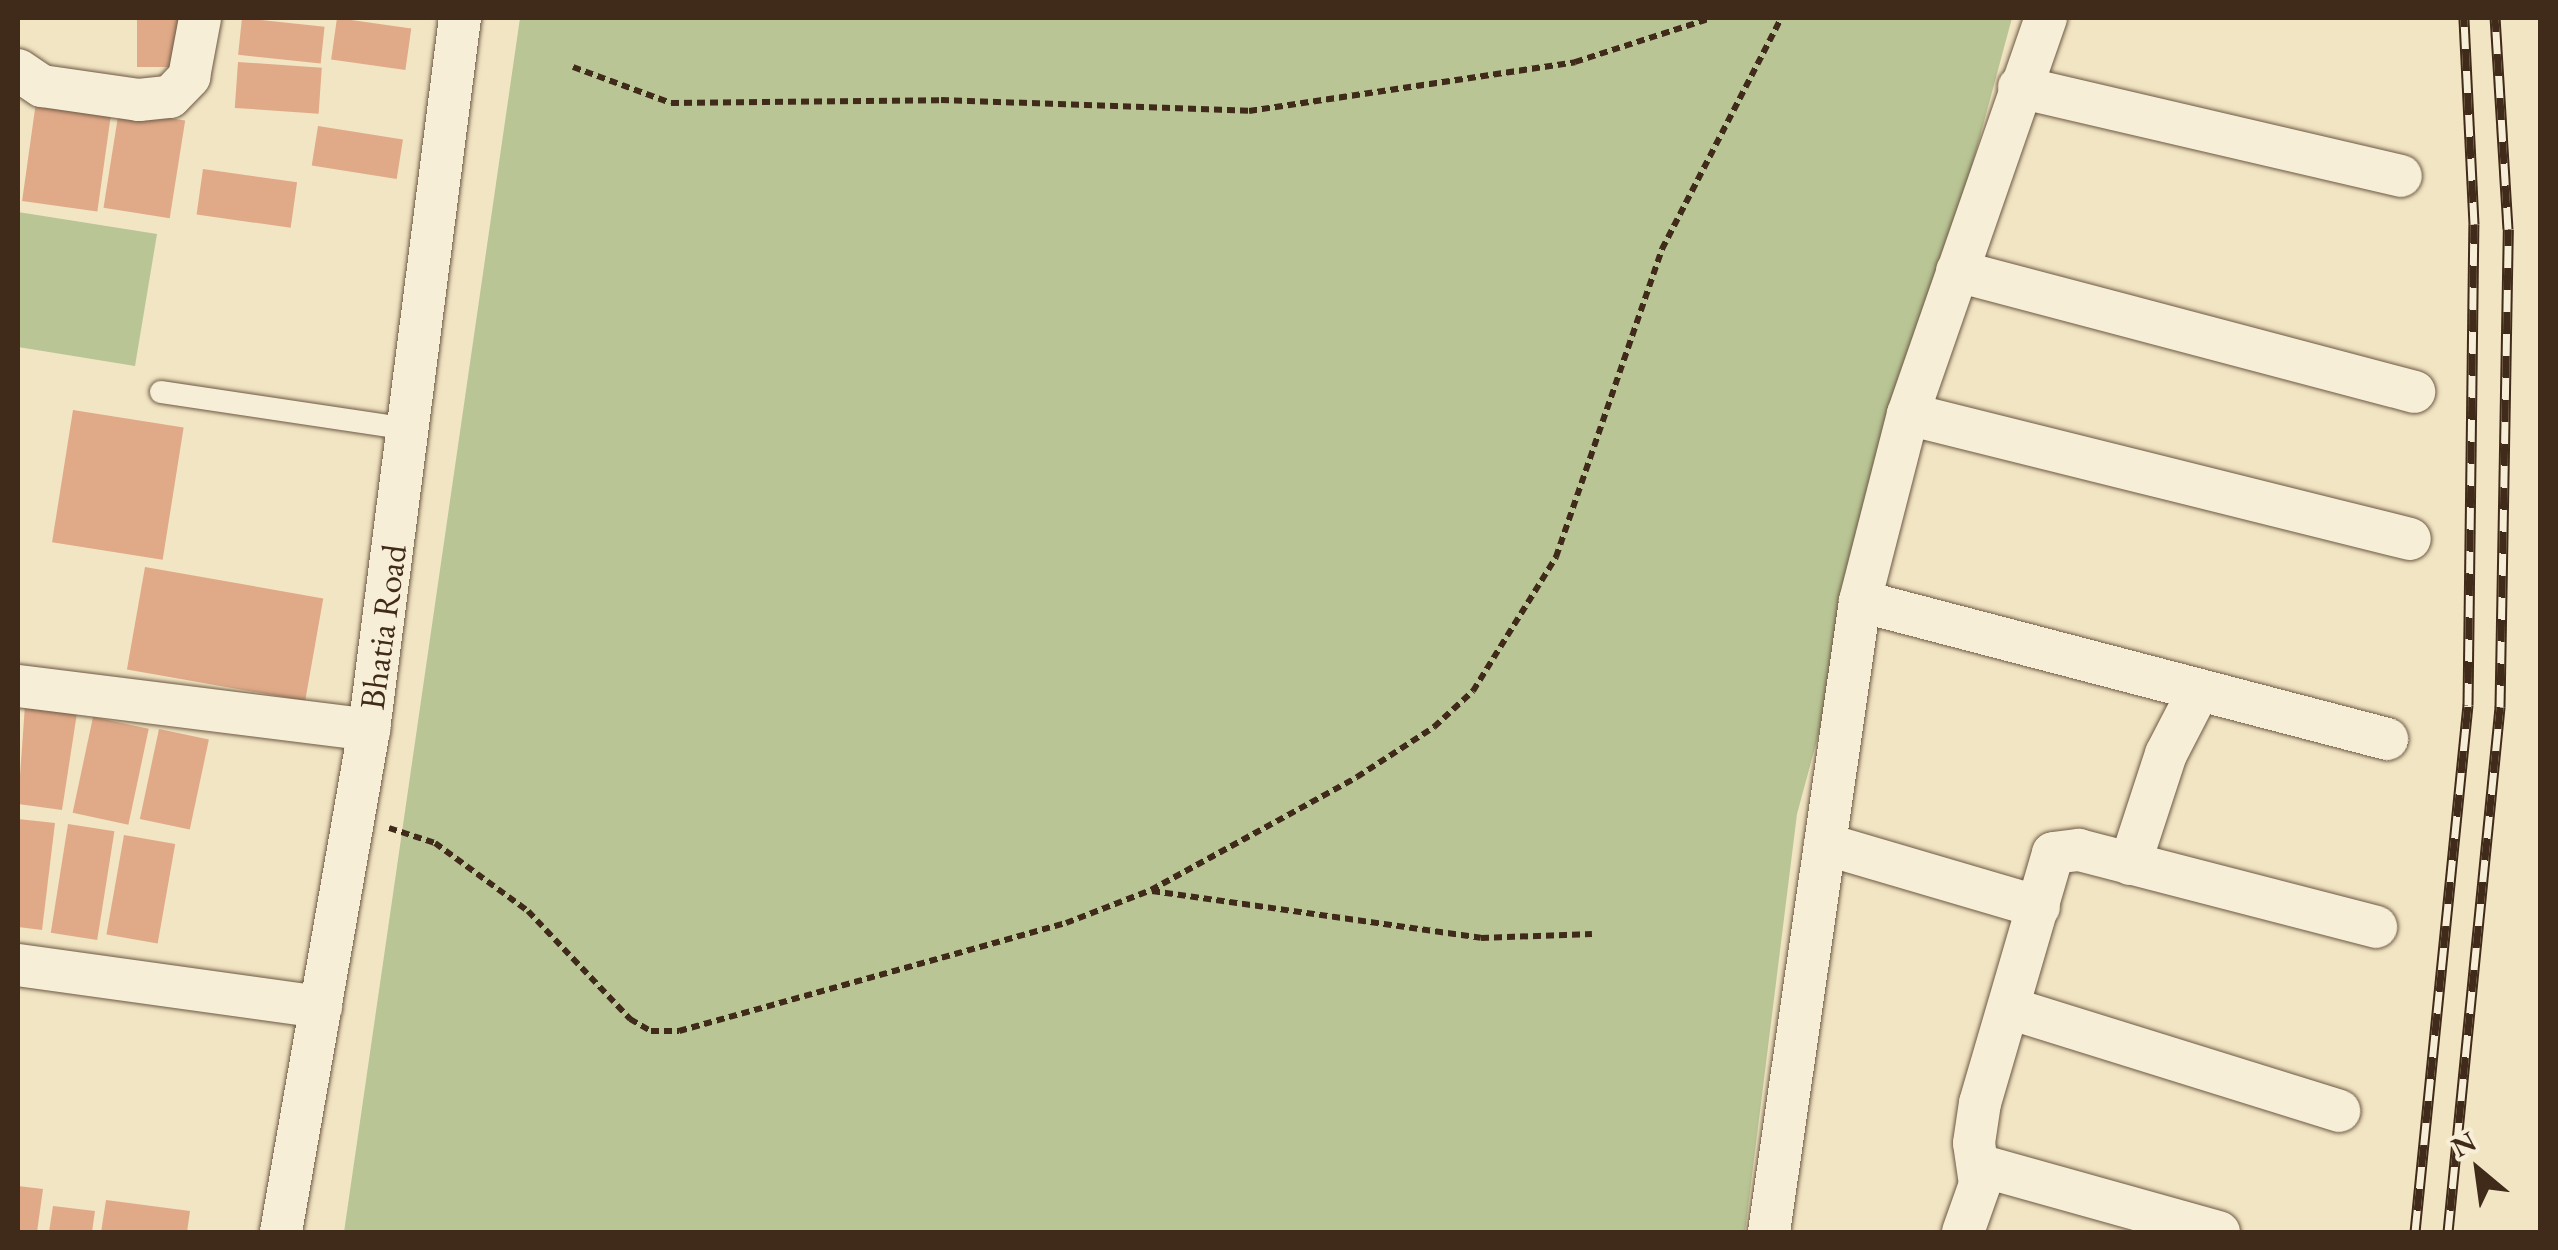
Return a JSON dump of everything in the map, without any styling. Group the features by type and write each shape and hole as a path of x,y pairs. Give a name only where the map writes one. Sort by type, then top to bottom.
{"street":[{"path":"18,70 42,86 139,100 170,97 190,77 200,18"},
{"name":"Bhatia Road","path":"281,1232 370,730 460,18"},
{"path":"1770,1232 1860,601 1908,414 2046,18"},
{"path":"2019,87 2401,176"},
{"path":"1957,272 2414,392"},
{"path":"1908,414 2410,539"},
{"path":"1860,601 2387,739"},
{"path":"18,686 370,730"},
{"path":"2130,864 2166,754 2198,690"},
{"path":"1825,844 2039,907"},
{"path":"1964,1232 1982,1166 1974,1142 1980,1103 2053,852 2065,848 2376,927"},
{"path":"18,965 320,1006"},
{"path":"2009,1008 2339,1110"},
{"path":"1982,1166 2150,1223 2219,1232"}],"lane":[{"path":"161,392 410,429"}],"path":[{"path":"573,66 671,102 941,100 1249,111 1574,62 1711,18"},
{"path":"353,824 402,830 436,843 528,912 630,1019 650,1031 678,1031 957,958 1151,890 1357,777 1434,727 1473,691 1556,557 1662,249 1781,18"},
{"path":"1151,890 1481,938 1592,934"}],"green space":[{"path":"520,18 2012,18 1797,814 1745,1232 344,1232"},
{"path":"18,212 157,234 135,366 18,347"}],"building":[{"path":"137,18 181,18 181,67 137,67"},
{"path":"242,18 325,27 321,63 238,55"},
{"path":"337,18 411,28 405,70 331,60"},
{"path":"238,62 322,68 319,114 235,108"},
{"path":"36,102 111,113 97,212 22,201"},
{"path":"119,110 185,120 170,218 104,208"},
{"path":"318,126 403,139 397,179 312,166"},
{"path":"203,169 297,182 291,228 197,215"},
{"path":"73,410 184,428 163,560 52,542"},
{"path":"145,567 323,598 305,701 127,669"},
{"path":"25,705 77,713 62,810 18,804"},
{"path":"93,717 149,729 128,825 73,813"},
{"path":"159,729 209,740 190,830 140,819"},
{"path":"18,819 55,823 42,930 18,927"},
{"path":"68,824 114,831 97,940 51,933"},
{"path":"124,835 175,844 158,943 106,934"},
{"path":"18,1186 43,1189 37,1232 18,1232"},
{"path":"106,1200 190,1211 187,1232 101,1232"},
{"path":"53,1206 95,1211 92,1232 49,1232"}],"railway":[{"path":"2415,1232 2468,705 2474,224 2464,18"},
{"path":"2448,1232 2500,707 2508,229 2495,18"}]}
